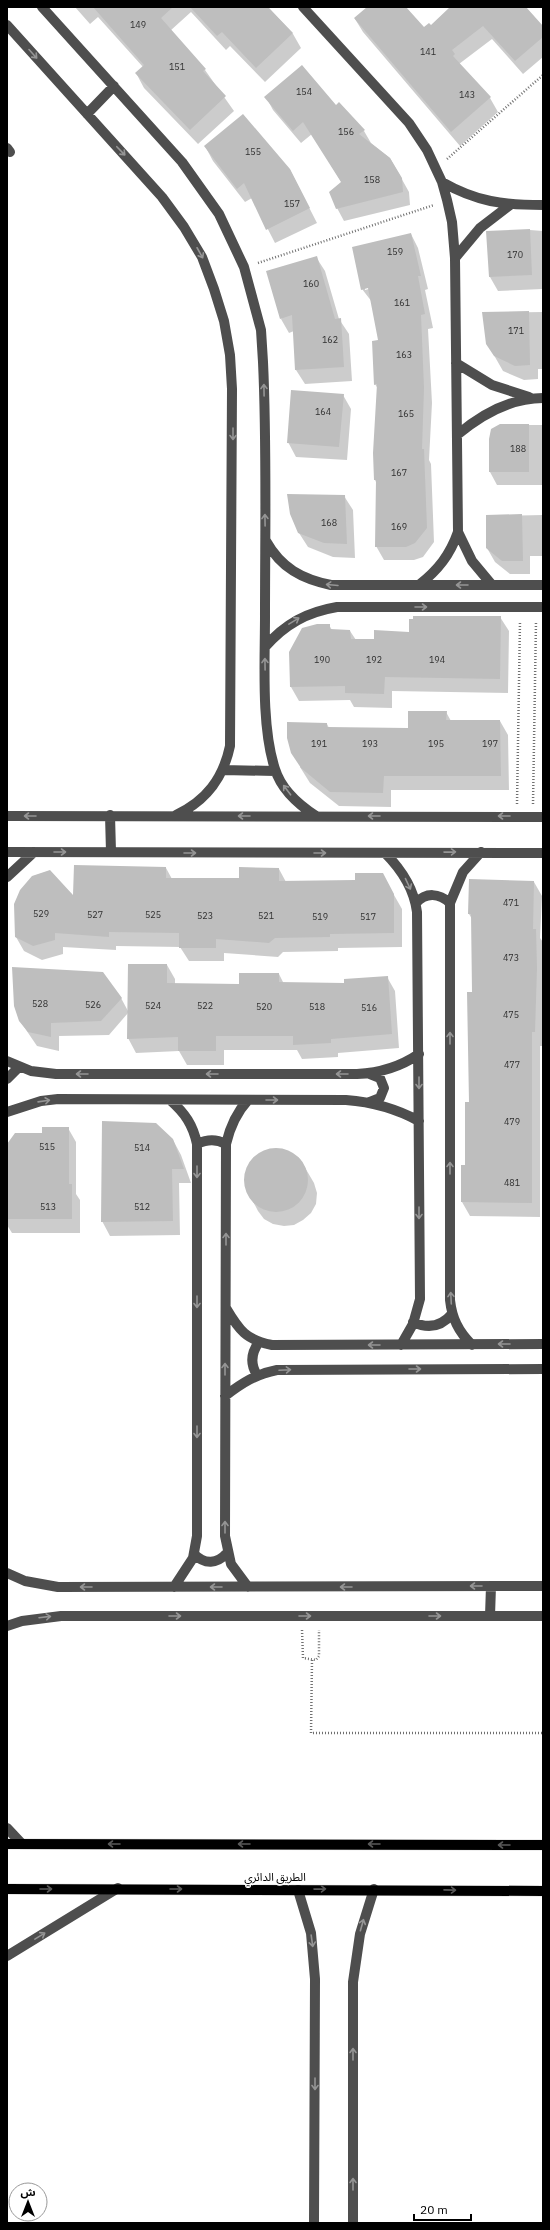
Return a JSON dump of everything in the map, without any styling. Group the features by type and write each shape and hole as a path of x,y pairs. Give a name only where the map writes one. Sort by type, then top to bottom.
{"main road":[{"path":"7,1844 543,1845"},
{"name":"الطريق الدائري","path":"7,1889 118,1888 543,1891"}],"street":[{"path":"42,7 182,162 202,187 235,244 244,268 260,330 264,386 265,647 267,730 275,771 296,801 316,816"},
{"path":"303,7 409,123 427,150 442,182 452,222 455,258 458,532 454,544 442,565 419,585"},
{"path":"7,26 138,168 184,227 202,257 224,321 230,355 233,423 230,746 223,770 208,792 188,809 176,815"},
{"path":"87,114 114,86"},
{"path":"442,182 474,198 510,205 543,205"},
{"path":"455,258 480,228 510,205"},
{"path":"456,363 492,386 538,398"},
{"path":"457,435 470,424 495,409 516,401 538,398"},
{"path":"458,532 472,560 492,585"},
{"path":"265,539 280,561 301,577 314,582 331,585 543,585"},
{"path":"265,647 285,627 297,619 310,613 338,607 540,607"},
{"path":"223,770 275,771"},
{"path":"110,815 111,852"},
{"path":"7,816 176,815 543,817"},
{"path":"7,852 543,853"},
{"path":"7,877 34,852"},
{"path":"472,1345 458,1329 452,1314 450,1300 450,903 463,872 481,852"},
{"path":"385,853 403,874 416,903 419,1054 420,1299 413,1322 401,1345"},
{"path":"416,903 420,899 433,895 439,896 450,903"},
{"path":"7,1061 31,1071 56,1074 370,1074 396,1067 419,1054"},
{"path":"7,1079 19,1067"},
{"path":"370,1074 380,1078 384,1088 380,1098 370,1102"},
{"path":"8,1109 41,1101 58,1099 346,1100 370,1102 392,1108 419,1121"},
{"path":"170,1100 188,1119 194,1131 197,1144 197,1536 194,1554 183,1576 174,1587"},
{"path":"248,1100 239,1110 232,1123 226,1144 225,1396 225,1536 227,1554 235,1572 248,1587"},
{"path":"197,1144 214,1140 226,1144"},
{"path":"226,1308 236,1325 246,1336 258,1342 288,1346 543,1344"},
{"path":"413,1322 427,1327 434,1326 447,1320 452,1314"},
{"path":"257,1375 254,1370 252,1358 258,1342"},
{"path":"225,1396 257,1375 277,1370 543,1369"},
{"path":"194,1554 204,1561 210,1562 222,1558 227,1554"},
{"path":"8,1575 30,1582 58,1587 543,1586"},
{"path":"490,1616 491,1586"},
{"path":"7,1626 22,1621 61,1616 543,1616"},
{"path":"7,1828 22,1844"},
{"path":"7,1956 118,1888"},
{"path":"353,2223 353,1982 360,1934 374,1889"},
{"path":"298,1890 311,1933 315,1979 314,2223"}],"path":[{"path":"436,169 543,75"},
{"path":"244,268 447,200"},
{"path":"517,816 520,607"},
{"path":"532,817 540,607"},
{"path":"302,1616 303,1658 312,1660 316,1660 319,1656 319,1616"},
{"path":"312,1660 311,1733 543,1733"}],"building":[{"path":"93,7 173,7 161,18 206,69 203,71 226,96 190,130 135,73 144,65"},
{"path":"190,7 268,7 293,33 256,68 222,32 217,36"},
{"path":"367,7 406,7 424,27 429,23 431,25 450,7 526,7 543,26 543,37 515,61 483,26 452,50 455,54 453,56 491,97 451,132 354,18"},
{"path":"302,65 336,105 339,102 365,130 359,134 390,158 402,178 403,192 336,209 329,192 341,182 303,122 293,131 264,97"},
{"path":"243,114 290,169 310,208 266,230 244,183 237,189 204,146"},
{"path":"530,229 532,275 489,277 486,231"},
{"path":"411,233 421,276 418,276 425,314 421,315 424,388 422,449 424,449 427,528 415,543 406,547 375,547 376,480 374,480 373,453 377,384 374,385 372,341 378,340 368,288 361,290 352,247"},
{"path":"317,256 335,319 341,318 344,367 295,370 292,315 280,319 266,271"},
{"path":"529,311 530,365 515,366 494,356 486,344 482,312"},
{"path":"291,390 344,394 339,447 287,443"},
{"path":"500,424 529,424 529,472 489,472 489,439 491,429"},
{"path":"287,494 345,495 347,544 324,543 298,533 290,514"},
{"path":"522,514 523,561 502,561 486,548 486,515"},
{"path":"413,616 501,616 500,679 385,677 384,694 345,693 345,686 290,687 289,652 302,628 317,624 330,624 330,629 350,630 351,639 374,639 374,630 409,632 409,619 413,619"},
{"path":"408,711 447,711 446,720 500,720 501,776 384,776 383,793 330,792 301,768 291,753 287,738 287,722 327,723 327,727 408,728"},
{"path":"74,865 166,867 166,878 239,878 239,867 279,868 279,881 355,880 355,873 383,873 394,894 394,933 330,934 330,937 275,938 269,943 216,939 216,948 179,948 179,933 109,932 109,937 55,933 55,940 33,946 15,937 14,904 20,890 32,876 50,870 73,895"},
{"path":"469,879 534,881 533,929 536,929 537,968 535,1032 532,1032 532,1203 461,1202 461,1165 465,1165 465,1102 469,1102 467,992 472,992 471,914 468,914"},
{"path":"128,964 167,964 167,983 239,984 239,973 279,973 279,982 344,983 344,979 388,976 392,1034 331,1039 331,1043 293,1045 293,1036 216,1036 216,1051 178,1051 178,1037 127,1039"},
{"path":"12,967 103,972 122,998 101,1021 51,1023 51,1037 28,1032 19,1021 14,1006"},
{"path":"102,1121 156,1123 173,1139 184,1169 172,1169 173,1221 101,1222"},
{"path":"42,1127 69,1127 69,1184 72,1184 72,1219 7,1219 7,1144 15,1133 42,1133"},
{"path":"270,1148 282,1148 299,1157 306,1168 308,1180 306,1192 299,1203 282,1212 270,1212 258,1207 249,1198 244,1186 244,1174 249,1162 258,1153"}]}
